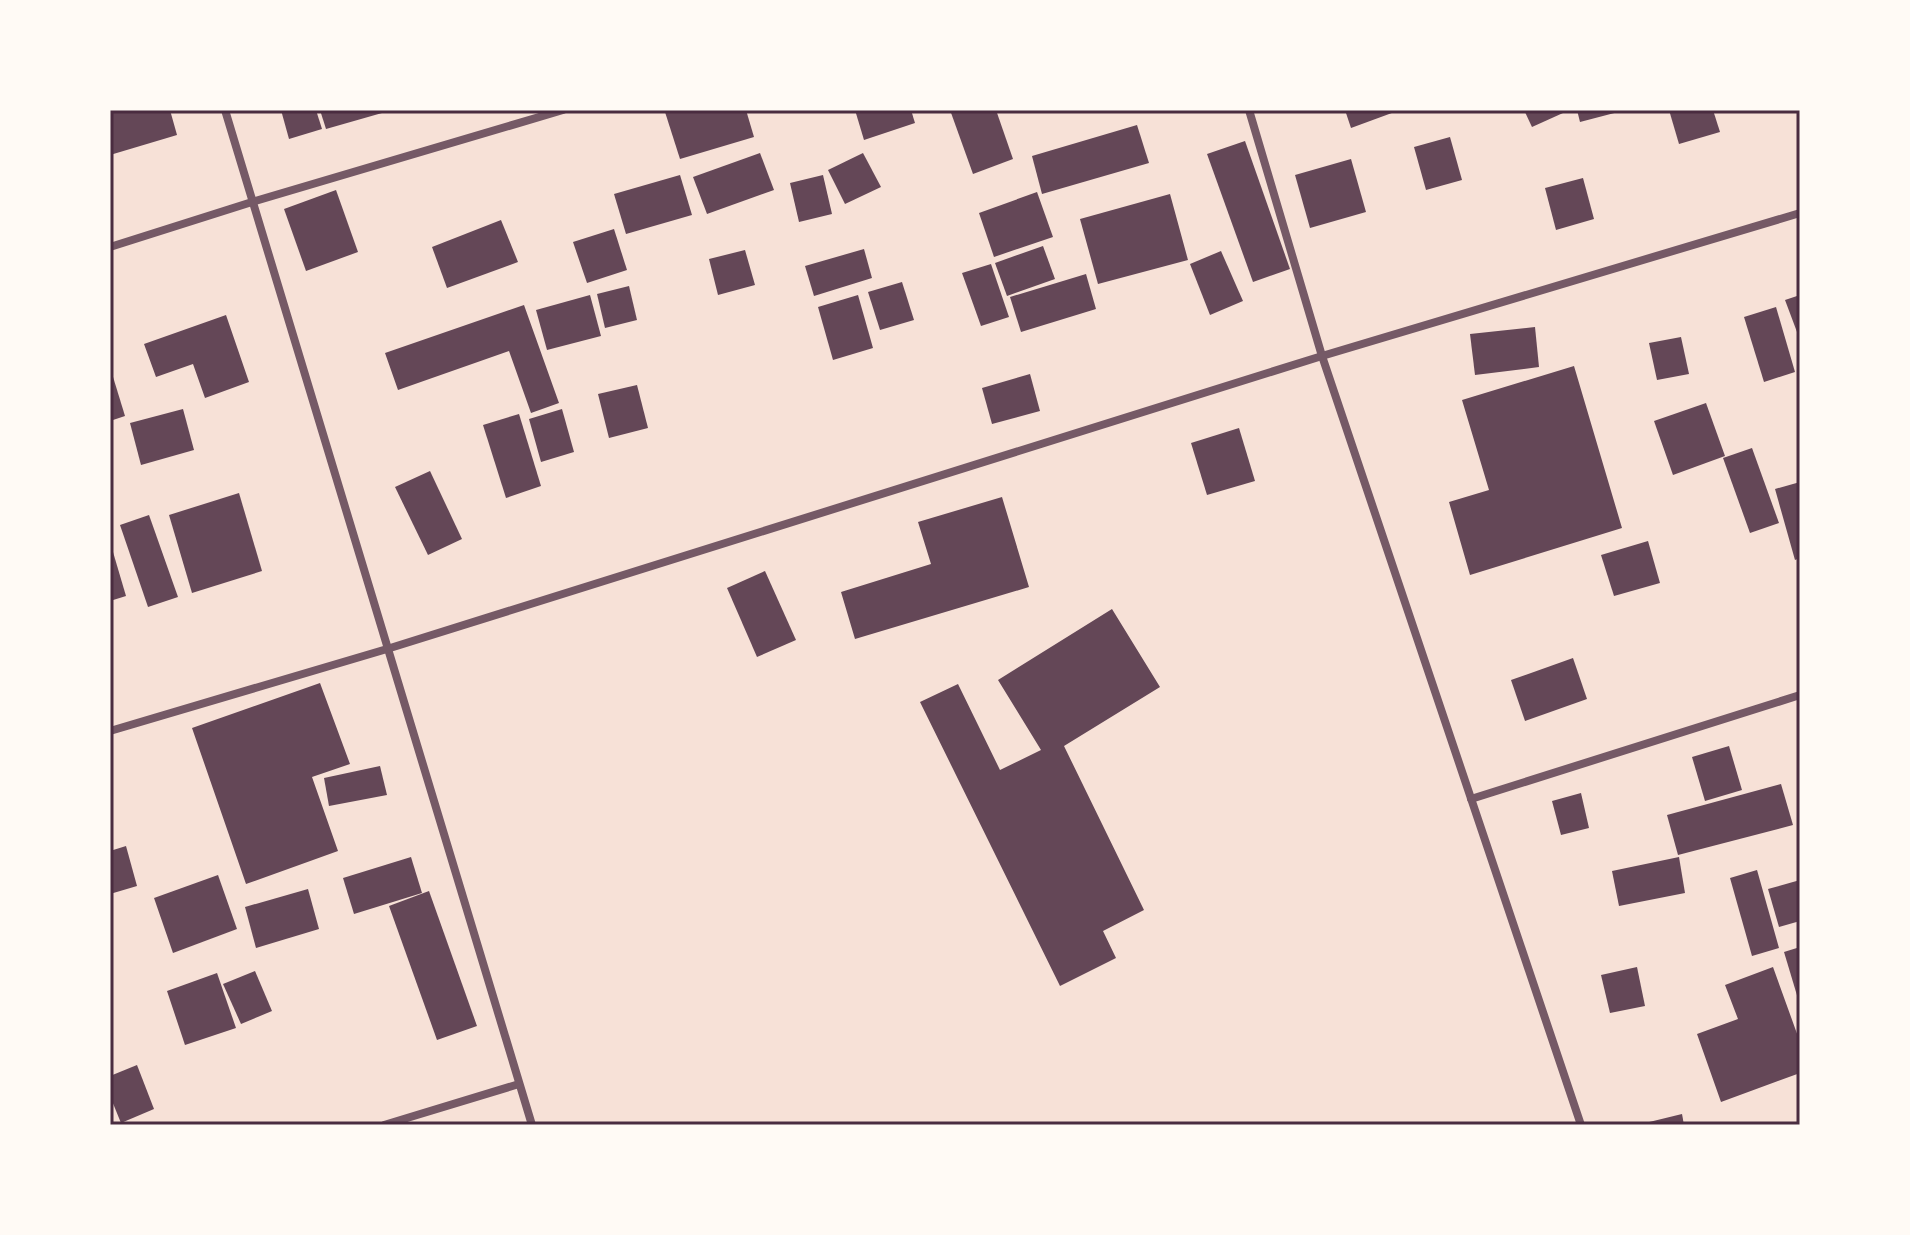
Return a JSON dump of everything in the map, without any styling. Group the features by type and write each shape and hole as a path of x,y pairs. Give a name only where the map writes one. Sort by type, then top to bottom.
{"street":[{"path":"225,110 532,1125"},
{"path":"110,247 563,110"},
{"path":"1249,110 1322,356 1581,1125"},
{"path":"110,731 387,649 1322,356 1800,213"},
{"path":"1471,799 1800,695"},
{"path":"384,1125 519,1084"}],"building":[{"path":"110,110 170,110 177,135 110,155"},
{"path":"281,110 316,110 322,129 289,139"},
{"path":"320,110 381,110 382,113 326,129"},
{"path":"746,110 754,137 680,159 665,112"},
{"path":"855,110 911,110 915,123 864,140"},
{"path":"950,110 996,110 1013,159 973,174"},
{"path":"1345,110 1400,110 1351,128"},
{"path":"1524,110 1561,110 1563,113 1532,127"},
{"path":"1577,110 1622,110 1622,111 1580,122"},
{"path":"1669,110 1713,110 1720,132 1679,144"},
{"path":"1137,125 1149,163 1042,194 1032,156"},
{"path":"1450,137 1462,180 1426,190 1414,147"},
{"path":"1245,141 1290,269 1253,282 1207,154"},
{"path":"760,153 774,190 707,214 693,177"},
{"path":"863,153 881,187 845,204 828,170"},
{"path":"1351,159 1366,212 1310,228 1295,175"},
{"path":"680,175 692,215 626,234 614,194"},
{"path":"823,175 832,214 799,222 790,183"},
{"path":"1583,178 1594,219 1556,230 1545,188"},
{"path":"336,190 358,252 306,271 284,209"},
{"path":"1037,192 1053,237 994,257 979,213"},
{"path":"1170,194 1188,260 1098,284 1080,219"},
{"path":"501,220 518,262 447,288 432,247"},
{"path":"614,229 627,270 587,283 573,242"},
{"path":"1043,246 1055,279 1007,296 995,263"},
{"path":"864,249 872,278 814,296 805,266"},
{"path":"745,250 755,285 718,295 709,259"},
{"path":"1221,251 1243,301 1210,315 1190,264"},
{"path":"991,264 1009,317 981,326 962,273"},
{"path":"1086,274 1096,309 1021,332 1010,297"},
{"path":"902,282 914,320 880,330 868,292"},
{"path":"629,286 637,320 605,328 597,294"},
{"path":"590,295 601,336 547,350 536,310"},
{"path":"858,295 873,348 833,360 818,307"},
{"path":"1800,295 1800,340 1785,300"},
{"path":"524,305 559,403 531,413 509,351 398,390 385,353"},
{"path":"1776,307 1795,372 1764,382 1744,317"},
{"path":"226,315 249,382 205,398 193,364 156,377 144,344"},
{"path":"1535,327 1539,367 1475,375 1470,334"},
{"path":"1681,337 1689,374 1657,380 1649,343"},
{"path":"1574,366 1622,528 1470,575 1449,502 1489,490 1462,400"},
{"path":"110,367 125,416 110,421"},
{"path":"1030,374 1040,411 992,424 982,388"},
{"path":"637,385 648,428 609,438 598,394"},
{"path":"1706,403 1725,456 1673,475 1654,421"},
{"path":"183,409 194,450 141,465 130,423"},
{"path":"562,409 574,452 541,462 529,419"},
{"path":"519,414 541,486 506,498 483,425"},
{"path":"1239,428 1255,481 1207,495 1191,443"},
{"path":"1752,448 1779,523 1750,533 1723,458"},
{"path":"430,471 462,539 428,555 395,487"},
{"path":"1800,482 1800,558 1795,560 1775,489"},
{"path":"239,493 262,571 192,593 169,515"},
{"path":"1002,497 1029,587 855,639 841,592 931,564 918,522"},
{"path":"149,515 178,597 148,607 120,525"},
{"path":"1648,541 1660,583 1614,596 1601,555"},
{"path":"113,552 126,596 110,601 110,553"},
{"path":"765,571 796,640 757,657 727,588"},
{"path":"1112,609 1160,687 1064,746 1144,910 1103,931 1116,958 1060,986 920,702 958,684 1000,770 1041,750 998,680"},
{"path":"1573,658 1587,699 1525,721 1511,680"},
{"path":"320,683 350,764 312,777 338,851 246,884 192,728"},
{"path":"1729,746 1742,790 1705,801 1692,757"},
{"path":"380,766 387,795 329,806 324,778"},
{"path":"1781,784 1793,825 1678,855 1667,815"},
{"path":"1581,793 1589,828 1561,835 1552,801"},
{"path":"126,846 137,886 110,894 110,851"},
{"path":"411,857 422,893 354,914 343,878"},
{"path":"1679,857 1685,893 1619,906 1612,871"},
{"path":"1757,870 1779,948 1752,956 1730,878"},
{"path":"218,875 237,929 173,953 154,898"},
{"path":"1800,880 1800,921 1779,927 1768,889"},
{"path":"308,889 319,929 256,948 245,907"},
{"path":"429,891 477,1026 437,1040 389,906"},
{"path":"1800,947 1800,1002 1799,1002 1784,952"},
{"path":"1637,967 1645,1006 1610,1013 1601,975"},
{"path":"1773,967 1800,1042 1800,1073 1721,1102 1697,1034 1738,1019 1725,985"},
{"path":"255,971 272,1011 241,1024 223,984"},
{"path":"217,973 236,1028 185,1045 167,991"},
{"path":"137,1065 154,1109 121,1123 110,1096 110,1076"},
{"path":"1682,1114 1684,1125 1641,1125 1641,1124"}]}
